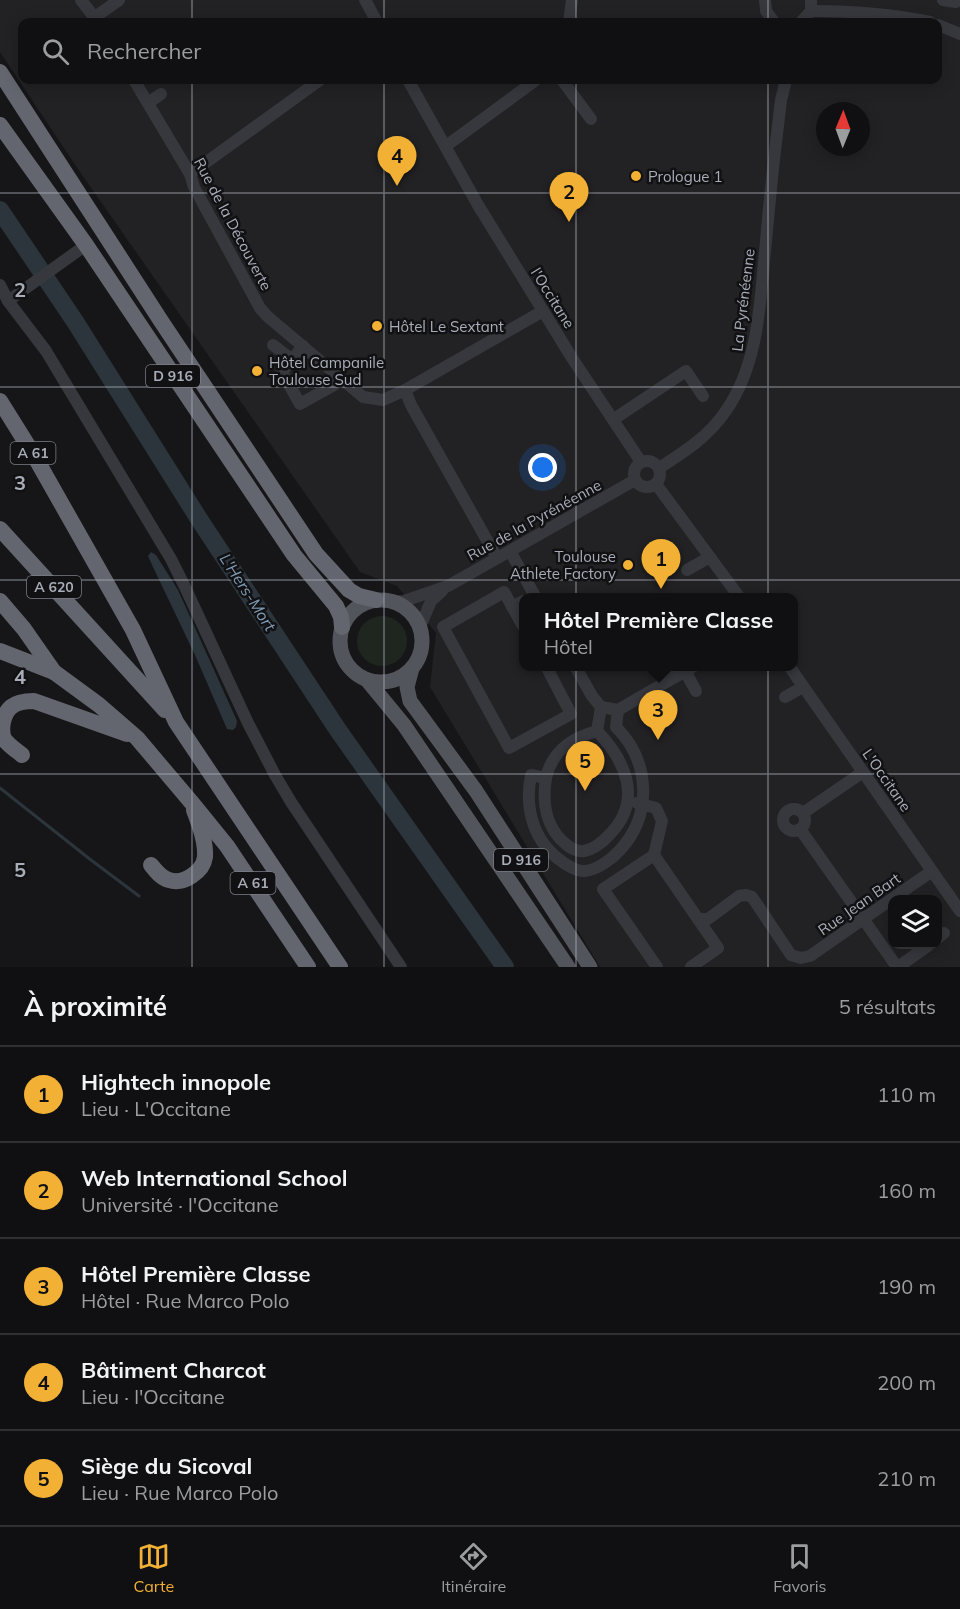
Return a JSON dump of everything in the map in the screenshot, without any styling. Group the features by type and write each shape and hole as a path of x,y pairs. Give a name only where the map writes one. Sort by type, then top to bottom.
{"highway":[{"name":"D 916","path":"0,72 161,321 316,554 349,590 359,596 385,601"},
{"name":"D 916","path":"0,125 86,245 294,555 336,606 342,627"},
{"name":"A 61","path":"0,401 35,457 133,630 176,722 340,967"},
{"name":"A 620","path":"0,529 176,722"},
{"name":"A 61","path":"0,601 24,629 54,672 99,705 137,738 192,803 227,846 308,967"},
{"path":"0,651 54,672"},
{"path":"22,755 3,744 2,725 4,716 11,707 22,702 34,701 137,738"},
{"path":"151,865 156,872 169,880 181,880 200,869 205,854 192,803"}],"main road":[{"path":"385,601 409,612 420,627 422,649 412,668 403,676 392,681 367,680 356,674 347,664 342,653 340,640 342,627 348,617 365,603 385,601"},
{"name":"D 916","path":"412,668 407,687 410,701 476,791 590,967"},
{"name":"D 916","path":"367,680 426,756 568,967"}],"street":[{"path":"81,0 95,18"},
{"path":"99,18 119,0"},
{"path":"365,0 375,18"},
{"path":"570,18 572,0"},
{"path":"765,0 766,11 770,18"},
{"path":"943,0 956,2 959,0"},
{"path":"803,18 811,5 833,11 903,18"},
{"path":"942,27 960,34"},
{"name":"Rue de la Découverte","path":"136,84 190,174 194,187 260,308 363,397 382,400 405,390 541,305"},
{"path":"190,174 299,90 312,84"},
{"name":"l'Occitane","path":"410,84 478,205 641,462"},
{"path":"446,146 531,84"},
{"path":"565,84 591,119"},
{"path":"779,84 781,100"},
{"path":"781,100 785,84"},
{"path":"148,103 161,94"},
{"name":"La Pyrénéenne","path":"659,468 687,450 715,425 734,398 750,362 759,310 781,100"},
{"path":"8,301 86,245"},
{"path":"0,285 8,301 46,351 171,559 248,723 291,802 401,967"},
{"path":"273,345 291,360"},
{"path":"303,345 282,372 300,404 334,385"},
{"path":"614,419 686,371 703,396"},
{"path":"405,390 411,405 497,558"},
{"path":"649,461 659,468 661,476 656,484 645,487 635,480 635,468 641,462 649,461"},
{"name":"Rue de la Pyrénéenne","path":"385,601 404,601 447,586 635,480"},
{"path":"656,484 737,593"},
{"path":"510,551 525,593"},
{"path":"687,570 710,557"},
{"name":"Rue de la Pyrénéenne","path":"420,627 431,601 447,586"},
{"path":"519,597 504,592 443,627 509,748 572,714 549,671"},
{"path":"578,671 592,696 601,706 609,710 618,710 678,671"},
{"path":"681,671 696,691"},
{"name":"L'Occitane","path":"792,671 960,911"},
{"path":"785,697 803,687"},
{"path":"597,731 572,739 558,752 546,778 545,806 550,824 563,842 575,850 592,849 606,838 617,825 627,802 628,787 624,768 615,752 597,731 601,706"},
{"path":"546,778 531,775 528,798 531,818 543,845 568,866 585,871 600,866 616,855 635,829 644,788 640,764 630,743 616,727 618,710"},
{"path":"803,813 863,772"},
{"path":"627,802 642,803 657,808 662,821 654,855 603,889 657,967"},
{"path":"800,829 790,829 784,824 784,817 788,811 794,809 803,813"},
{"path":"800,829 804,823 803,813"},
{"path":"800,829 898,967 923,949"},
{"path":"568,866 575,850"},
{"path":"654,855 718,948 708,963 692,967"},
{"name":"Rue Jean Bart","path":"698,919 708,919 740,896 752,897 791,955 804,963 810,956 932,871"}],"shaded area":[{"path":"0,0 960,0 960,967 600,967 430,687 436,633 397,586 360,572 80,172 21,84 942,84 942,18 18,18 18,79 0,52"},
{"path":"151,552 156,555 178,590 237,721 233,730 227,729 148,556"},
{"path":"377,616 387,616 400,623 407,636 407,646 400,659 387,666 377,666 368,662 361,655 357,646 357,636 361,627 368,620"}],"waterway":[{"name":"L'Hers-Mort","path":"0,210 76,323 199,519 338,730 505,967"},
{"path":"0,788 139,896"}],"place":[{"name":"Prologue 1","path":"636,176"},
{"name":"Bâtiment Charcot","path":"397,186"},
{"name":"Web International School","path":"569,222"},
{"name":"Hôtel Le Sextant","path":"377,326"},
{"name":"Hôtel Campanile Toulouse Sud","path":"257,371"},
{"name":"Toulouse Athlete Factory","path":"628,565"},
{"name":"Hightech innopole","path":"661,589"},
{"name":"Hôtel Première Classe","path":"658,740"},
{"name":"Siège du Sicoval","path":"585,791"}]}
